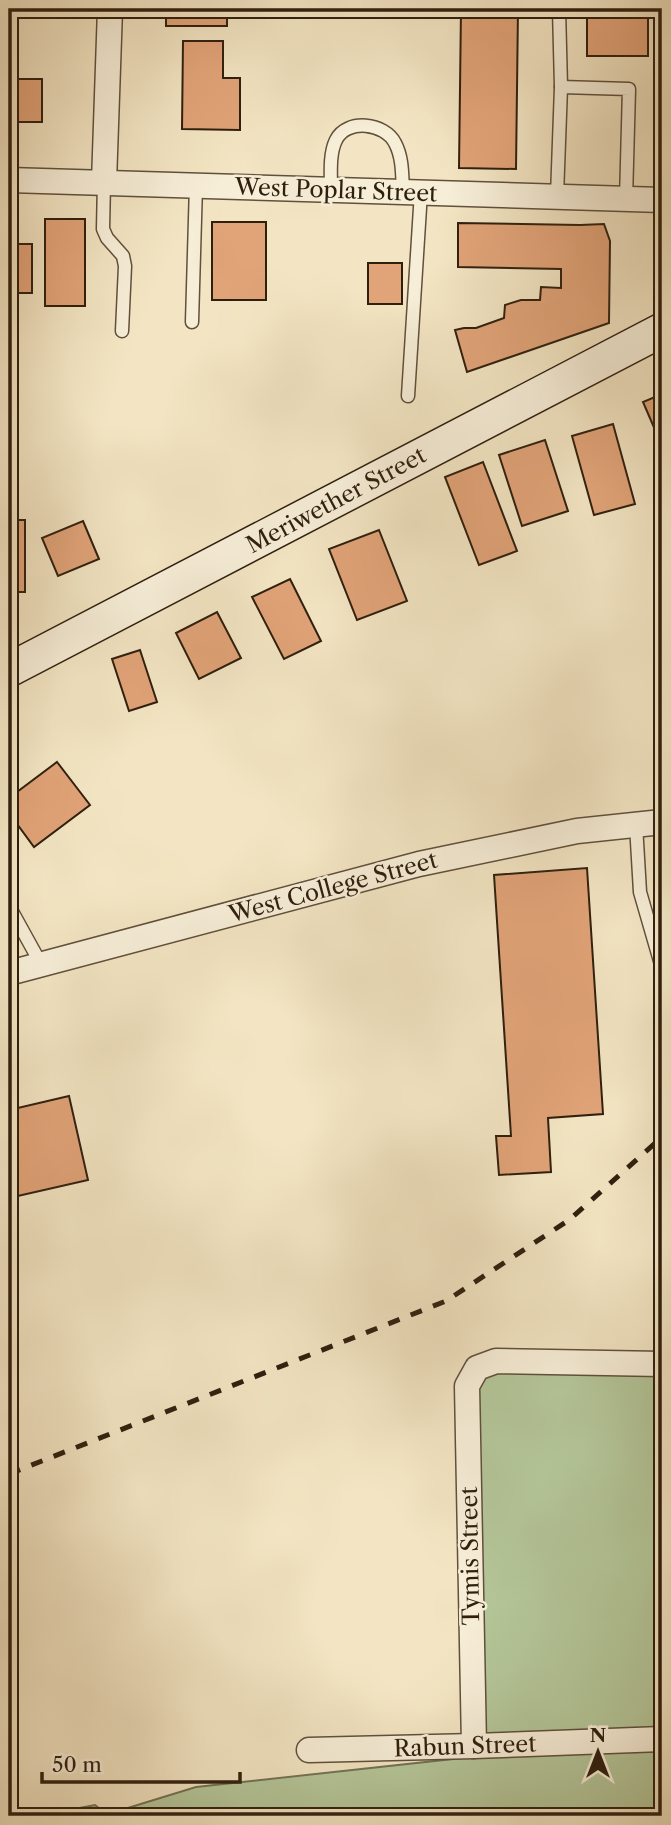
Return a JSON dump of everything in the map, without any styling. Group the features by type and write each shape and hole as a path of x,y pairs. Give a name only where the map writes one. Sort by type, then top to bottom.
{"street":[{"path":"104,182 110,9"},
{"name":"West Poplar Street","path":"9,180 662,200"},
{"name":"Meriwether Street","path":"9,670 662,330"},
{"name":"West College Street","path":"9,973 419,864 577,831 662,822"},
{"name":"Tymis Street","path":"474,1746 467,1386 477,1368 496,1361 662,1364"},
{"name":"Rabun Street","path":"309,1750 662,1739"}],"lane":[{"path":"557,196 561,87 559,9"},
{"path":"561,87 629,89 626,199"},
{"path":"331,189 334,142 342,132 354,126 372,126 388,133 399,152 412,192 408,396"},
{"path":"104,182 103,229 107,238 123,256 125,266 122,331"},
{"path":"192,322 196,185"},
{"path":"636,825 640,892 662,968"},
{"path":"10,913 41,964"}],"green space":[{"path":"477,1367 662,1367 662,1816 75,1816 80,1808 95,1805 105,1815 196,1787 480,1756"}],"building":[{"path":"166,9 227,9 227,26 166,26"},
{"path":"461,9 518,9 516,169 459,168"},
{"path":"587,9 648,9 648,56 587,56"},
{"path":"183,41 223,41 223,78 240,78 240,130 182,129"},
{"path":"9,79 42,79 42,122 9,122"},
{"path":"45,219 85,219 85,306 45,306"},
{"path":"212,222 266,222 266,300 212,300"},
{"path":"458,223 604,224 610,241 609,323 467,372 455,330 476,328 504,318 505,305 521,300 540,300 541,287 561,288 561,269 458,267"},
{"path":"9,244 32,244 32,293 9,293"},
{"path":"368,263 402,263 402,304 368,304"},
{"path":"662,394 662,446 643,402"},
{"path":"613,424 635,504 594,515 572,436"},
{"path":"545,440 568,511 522,526 499,455"},
{"path":"483,462 517,551 479,565 445,477"},
{"path":"9,520 25,520 25,592 9,592"},
{"path":"83,521 99,559 58,576 42,538"},
{"path":"379,530 407,601 357,620 329,549"},
{"path":"290,579 321,641 284,659 252,597"},
{"path":"217,612 241,658 199,679 176,633"},
{"path":"140,650 157,702 129,711 112,659"},
{"path":"57,762 90,805 34,847 9,813 9,798"},
{"path":"587,868 603,1114 548,1118 551,1172 499,1175 496,1136 511,1136 494,875"},
{"path":"69,1096 88,1180 9,1198 9,1110"}],"railway":[{"path":"9,1474 446,1301 569,1220 662,1137"}]}
